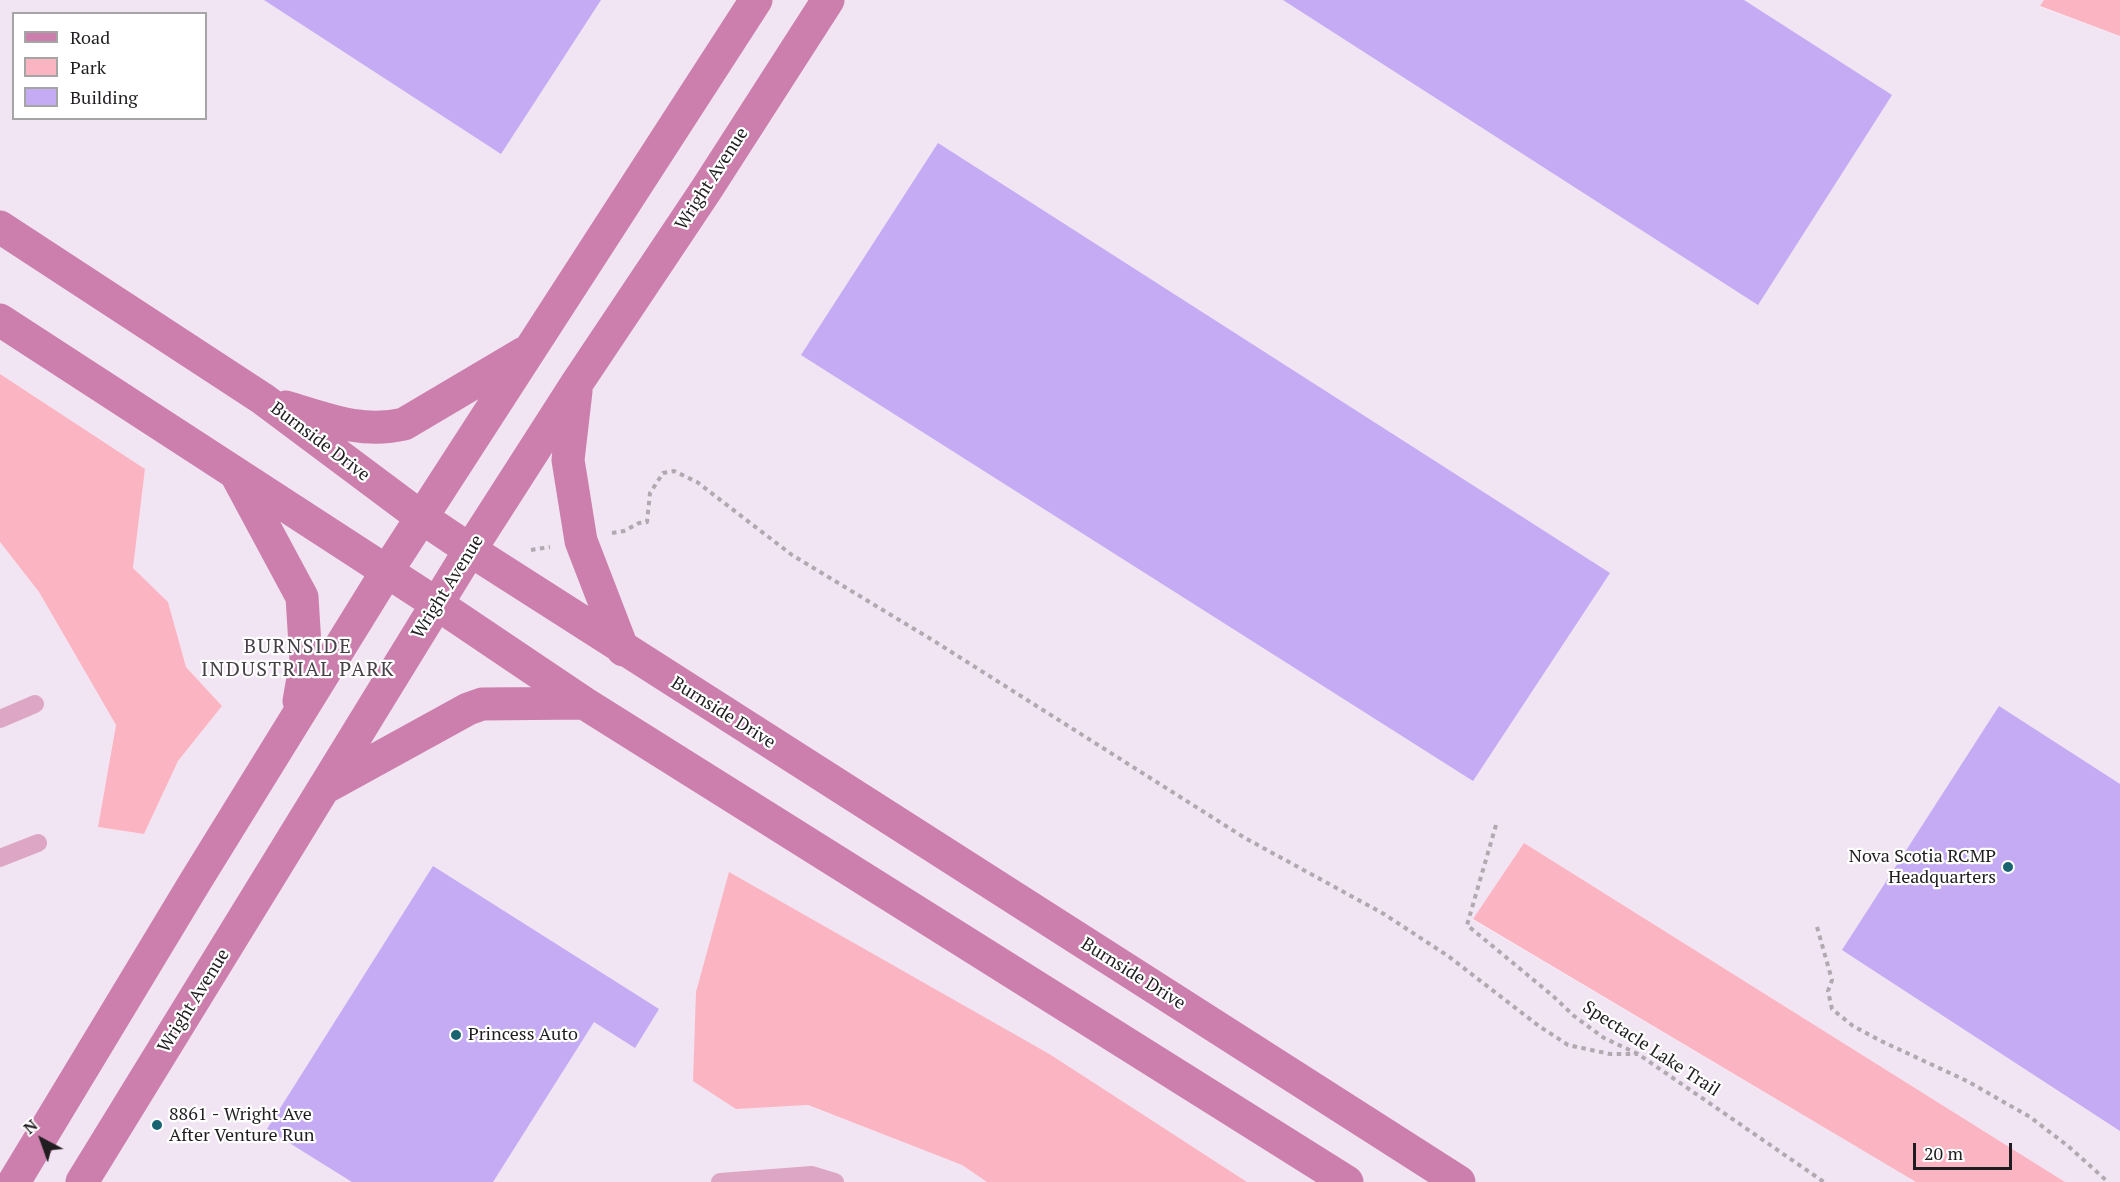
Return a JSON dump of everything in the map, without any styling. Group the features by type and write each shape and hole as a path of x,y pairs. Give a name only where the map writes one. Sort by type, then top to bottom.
{"main road":[{"path":"14,1182 387,571 756,0"},
{"name":"Wright Avenue","path":"82,1182 470,550 828,0"},
{"name":"Burnside Drive","path":"0,227 263,399 421,517 470,550 623,650 1459,1182"},
{"path":"0,320 387,571 584,704 1347,1182"},
{"path":"263,399 351,427 389,428 404,424 530,349"},
{"path":"577,383 568,460 576,524 623,650"},
{"path":"236,474 302,597 306,661 297,716"},
{"path":"326,786 468,709 482,704 584,704"}],"lane":[{"path":"0,719 35,704"},
{"path":"0,858 38,843"},
{"path":"720,1182 812,1175 835,1182"}],"path":[{"path":"609,534 647,522 650,493 663,473 674,471 697,482 792,555 934,641 1245,838 1384,914 1448,956 1539,1026 1568,1045 1610,1054 1638,1054"},
{"name":"Spectacle Lake Trail","path":"1496,825 1467,925 1574,1016 1604,1038 1638,1054 1824,1182"},
{"path":"1817,927 1832,980 1828,991 1832,1009 1853,1026 1967,1081 2030,1117 2068,1146 2108,1182"}],"shaded area":[{"path":"0,0 2044,0 2040,7 2120,36 2120,1182 2065,1182 1524,843 1473,920 1916,1182 1247,1182 1051,1055 736,1109 807,1105 962,1165 987,1182 0,1182 0,542 39,592 116,725 98,827 144,834 178,761 222,706 186,667 168,602 133,568 145,469 0,374"}],"green space":[{"path":"2044,0 2120,0 2120,36 2040,6"},
{"path":"0,374 145,469 133,568 168,602 186,667 222,706 178,761 144,834 98,827 116,725 39,592 0,542"},
{"path":"1524,843 2065,1182 1916,1182 1473,919"},
{"path":"729,872 1051,1055 1247,1182 987,1182 962,1165 808,1105 736,1109 693,1081 696,992"}],"building":[{"path":"264,0 601,0 501,154"},
{"path":"1283,0 1744,0 1892,95 1758,305"},
{"path":"938,143 1610,573 1473,781 801,355"},
{"name":"Nova Scotia RCMP Headquarters","path":"1999,706 2120,784 2120,1131 1842,950"},
{"name":"Princess Auto","path":"433,866 659,1009 635,1048 594,1022 493,1182 352,1182 267,1129"}],"place":[{"name":"Nova Scotia RCMP Headquarters","path":"2008,867"},
{"name":"Princess Auto","path":"456,1035"},
{"name":"8861 - Wright Ave After Venture Run","path":"157,1125"}],"district":[{"name":"BURNSIDE INDUSTRIAL PARK","path":"298,658"}]}
